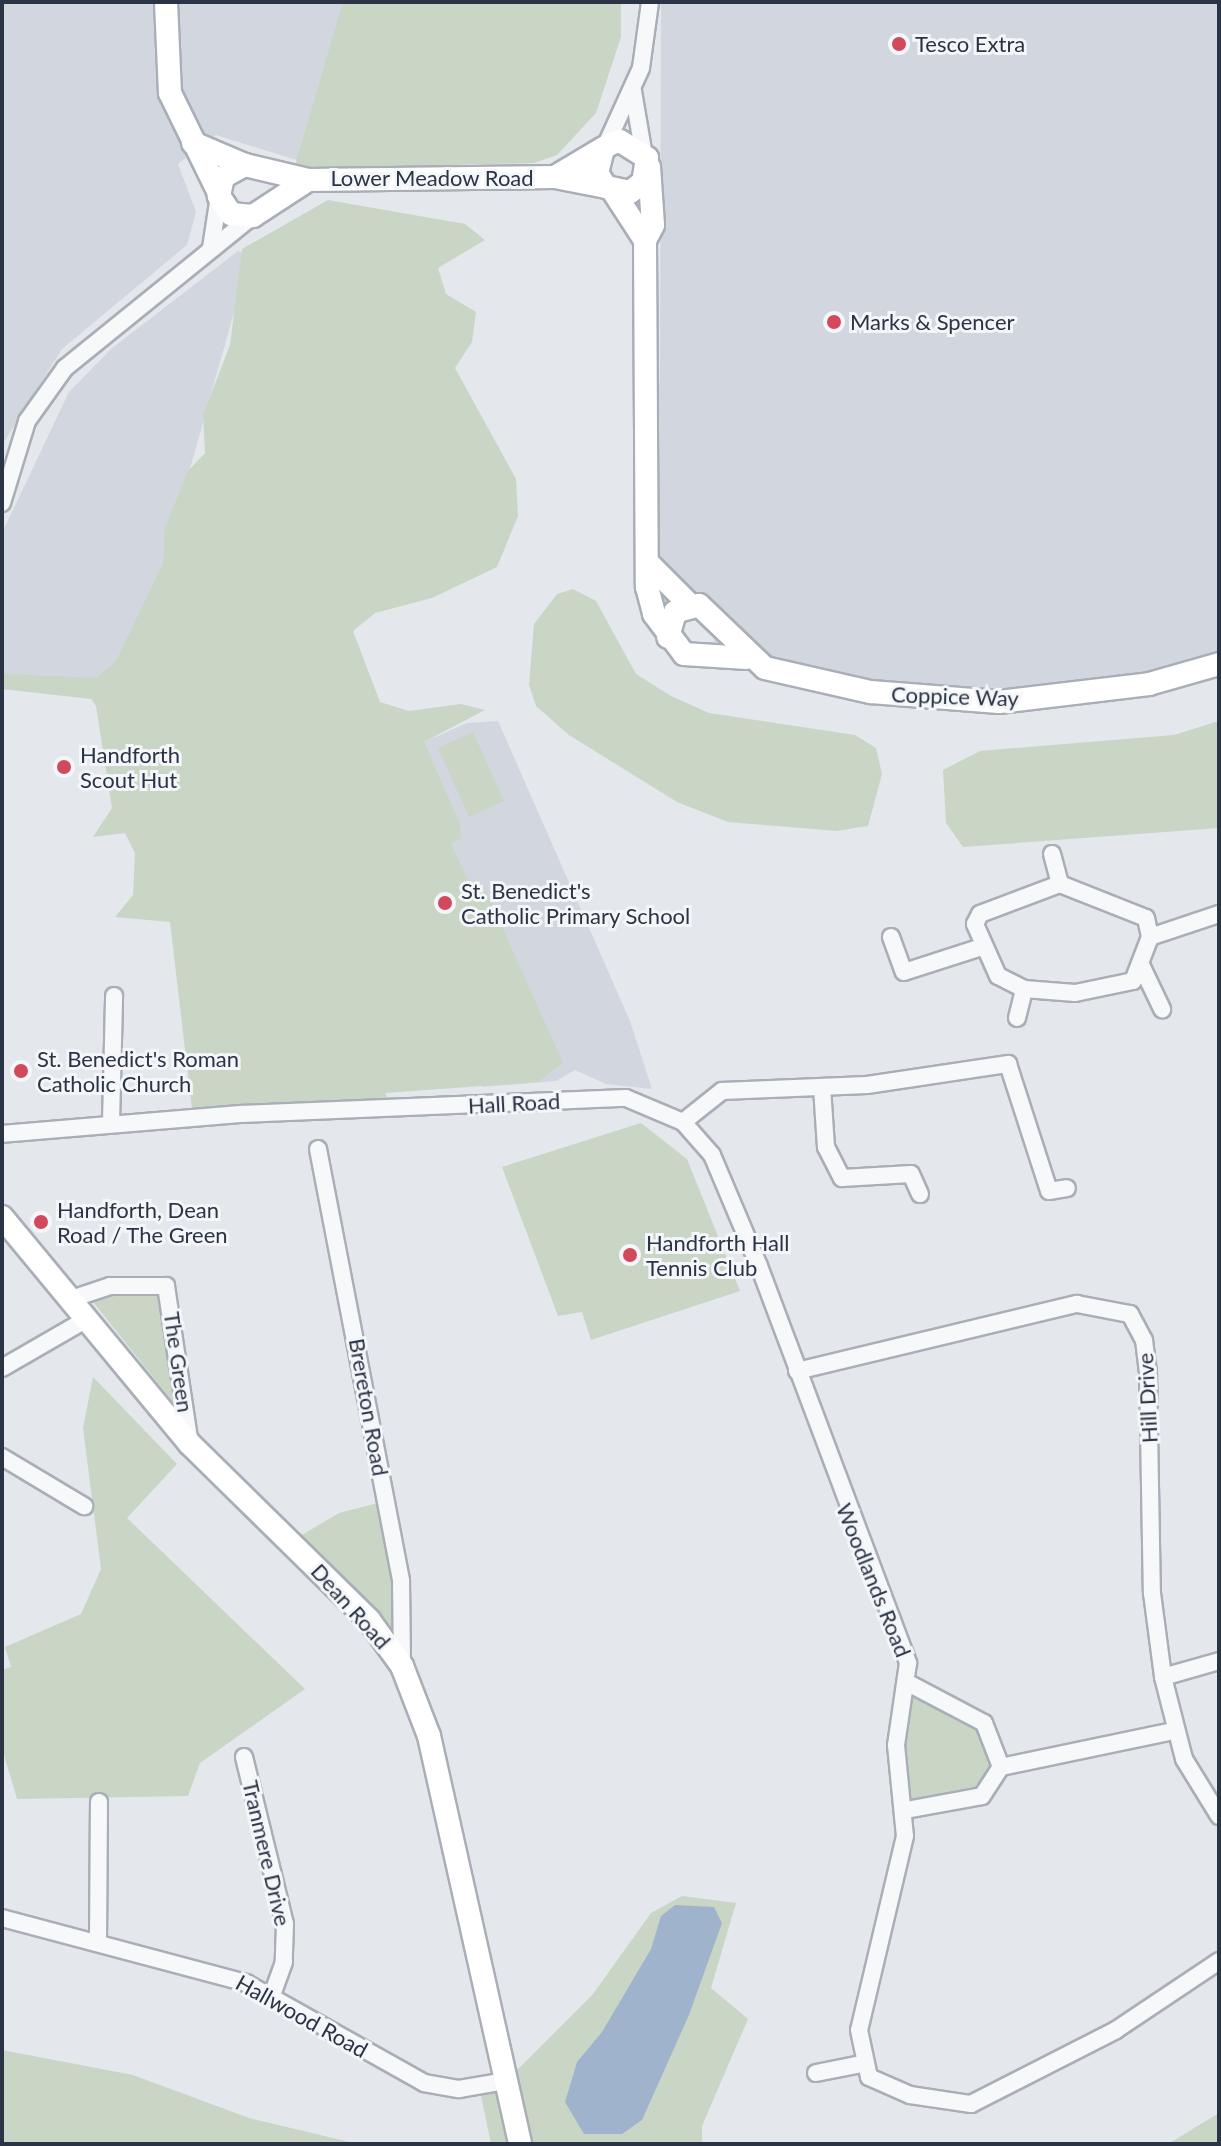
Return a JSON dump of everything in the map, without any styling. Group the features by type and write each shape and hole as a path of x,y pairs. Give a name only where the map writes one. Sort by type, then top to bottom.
{"street":[{"path":"166,2 170,93 193,143 219,194 231,214 258,213 269,182 249,166 223,177 219,194 211,248"},
{"path":"645,240 597,173 604,148 633,91 650,2"},
{"path":"633,91 646,158 653,225 645,240 649,564 654,614 668,637 684,654 700,654 713,645 716,622 690,605 649,564"},
{"path":"604,148 629,141 646,158"},
{"name":"Lower Meadow Road","path":"193,143 249,166 308,180 555,177 609,189"},
{"name":"Lower Meadow Road","path":"555,177 604,148"},
{"path":"609,189 637,188 646,158"},
{"name":"Lower Meadow Road","path":"2,503 27,421 49,387 211,248 308,180"},
{"path":"668,637 675,612 690,605"},
{"name":"Coppice Way","path":"716,622 747,658"},
{"name":"Coppice Way","path":"700,654 747,658 813,683 999,702 1149,684 1217,663"},
{"path":"1052,854 1060,884 1092,902 1137,911 1150,937 1142,967 1133,981 1101,992 1024,989 998,976 982,947 980,914 1060,884"},
{"path":"1150,937 1219,914"},
{"path":"891,937 904,972 982,947"},
{"path":"1142,967 1162,1009"},
{"path":"1017,1018 1024,989"},
{"path":"111,1123 114,996"},
{"path":"683,1122 722,1091 822,1087 1008,1064 1049,1191 1067,1188"},
{"path":"822,1087 826,1147 842,1178 911,1174 920,1194"},
{"name":"Hall Road","path":"2,1134 111,1123 626,1098 683,1122"},
{"name":"Woodlands Road","path":"683,1122 712,1155 797,1371 910,1684 896,1745 906,1810 862,2008 862,2064"},
{"name":"Brereton Road","path":"318,1149 401,1581 402,1666"},
{"name":"Dean Road","path":"2,1217 190,1444 369,1620 402,1666 429,1736 520,2144"},
{"name":"The Green","path":"68,1300 110,1286 166,1286 190,1444"},
{"name":"Hill Drive","path":"797,1371 1077,1304 1130,1314 1144,1340 1148,1371 1152,1593 1163,1677 1173,1731 1219,1816"},
{"path":"2,1368 85,1320"},
{"path":"2,1457 84,1506"},
{"path":"1163,1677 1219,1661"},
{"path":"910,1684 984,1723 1001,1767"},
{"path":"906,1810 967,1802 982,1796 1001,1767 1173,1731"},
{"name":"Tranmere Drive","path":"244,1757 285,1924 284,1962 272,1995"},
{"path":"98,1943 99,1802"},
{"name":"Hallwood Road","path":"2,1918 216,1971 272,1995 424,2083 459,2089 506,2081"},
{"path":"816,2073 862,2064 883,2087 971,2104 1116,2030 1219,1961"}],"shaded area":[{"path":"2,2 356,2 300,161 216,135 178,164 196,212 187,245 62,349 2,445"},
{"path":"661,2 1219,2 1219,659 999,702 765,668 714,642 717,628 698,604 665,617 656,598 649,460 660,379"},
{"path":"238,251 249,255 244,277 162,568 116,682 2,674 2,533 69,392 111,349"},
{"name":"St. Benedict's Catholic Primary School","path":"498,721 630,1021 652,1089 606,1084 575,1070 556,1081 483,1087 301,796 467,723"}],"green space":[{"path":"343,2 621,2 621,37 596,113 557,155 534,163 294,169"},
{"path":"328,200 465,224 485,240 438,268 446,294 476,312 472,342 455,368 516,479 518,516 497,567 432,598 375,613 353,631 380,702 409,711 461,704 485,710 424,742 460,824 461,838 451,844 475,895 486,891 563,1063 538,1082 385,1093 391,1105 193,1117 170,922 115,917 133,895 135,853 125,833 93,837 112,808 96,706 91,699 2,689 2,674 97,678 116,661 163,563 165,528 188,471 205,453 203,415 230,345 242,249"},
{"path":"573,589 596,601 636,674 671,696 709,713 855,735 876,748 882,774 868,826 837,831 728,822 677,802 569,735 536,706 529,685 534,624 557,594"},
{"path":"1219,721 1219,828 963,847 946,823 943,770 980,751 1174,735"},
{"path":"473,732 504,801 469,817 438,748"},
{"name":"Handforth Hall Tennis Club","path":"641,1123 687,1159 740,1291 591,1340 582,1312 558,1316 502,1167"},
{"path":"101,1295 160,1295 176,1406 93,1302"},
{"path":"93,1377 177,1464 127,1518 305,1689 200,1763 188,1796 17,1799 2,1748 2,1670 11,1667 5,1647 81,1614 101,1569 83,1428"},
{"path":"386,1501 402,1666 290,1542 339,1513"},
{"path":"910,1684 966,1709 1000,1752 982,1796 906,1810 896,1745"},
{"path":"682,1896 736,1903 711,1988 748,2019 702,2126 702,2144 491,2144 479,2086 506,2081 593,1994 651,1913"},
{"path":"2,2050 133,2075 249,2118 358,2144 2,2144"},
{"path":"1219,2113 1219,2144 1168,2144"}],"water":[{"path":"675,1905 714,1907 722,1923 689,2015 642,2120 622,2134 584,2134 565,2102 577,2062 602,2032 651,1949 661,1916"}],"place":[{"name":"Tesco Extra","path":"899,44"},
{"name":"Marks & Spencer","path":"834,322"},
{"name":"Handforth Scout Hut","path":"64,767"},
{"name":"St. Benedict's Catholic Primary School","path":"445,903"},
{"name":"St. Benedict's Roman Catholic Church","path":"21,1071"},
{"name":"Handforth, Dean Road / The Green","path":"41,1222"},
{"name":"Handforth Hall Tennis Club","path":"630,1255"}]}
